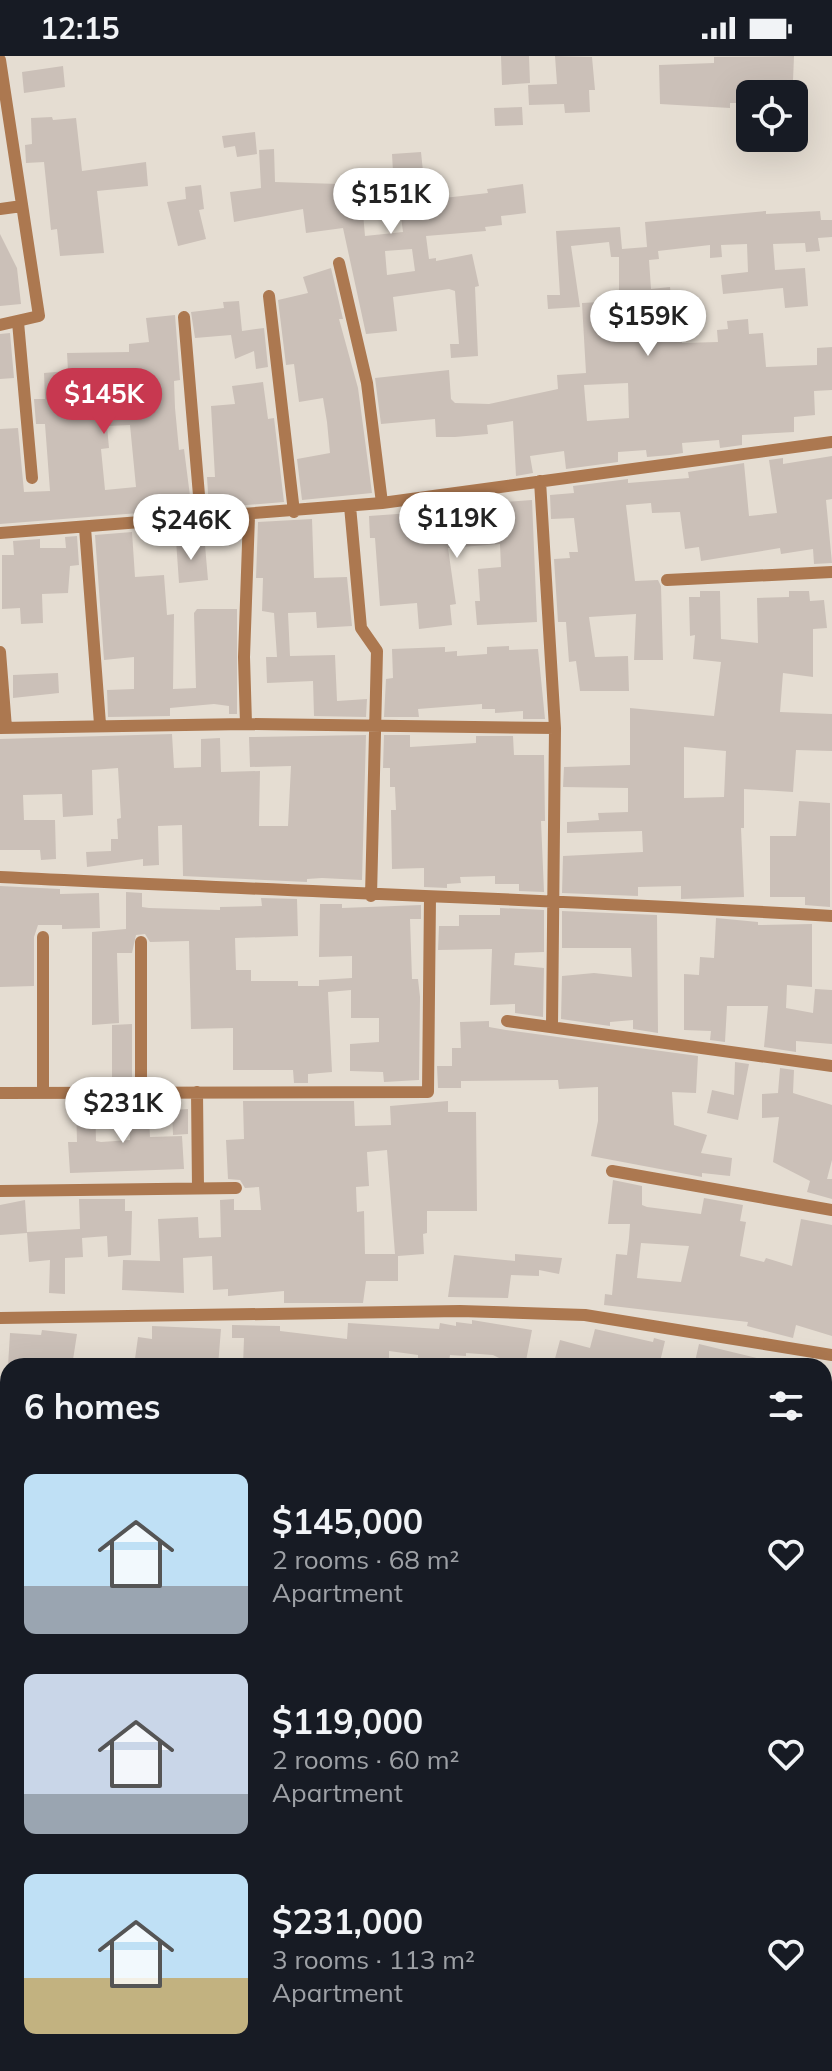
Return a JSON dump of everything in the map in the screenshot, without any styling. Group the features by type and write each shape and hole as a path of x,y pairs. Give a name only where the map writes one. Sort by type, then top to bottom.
{"street":[{"path":"0,60 39,316 0,325"},
{"path":"0,209 22,206"},
{"path":"339,263 367,383 382,503"},
{"path":"269,296 294,512"},
{"path":"184,317 201,519"},
{"path":"18,322 32,478"},
{"path":"0,533 249,516 382,503 832,442"},
{"path":"540,481 555,728 552,1026"},
{"path":"350,506 361,628 377,651 371,896"},
{"path":"246,724 244,657 249,516"},
{"path":"85,528 100,724"},
{"path":"667,580 832,572"},
{"path":"0,652 3,728 100,724 246,724 555,728"},
{"path":"0,877 371,896 555,900 832,916"},
{"path":"0,1093 428,1092 430,897"},
{"path":"43,937 43,1092"},
{"path":"141,942 141,1092"},
{"path":"507,1021 832,1066"},
{"path":"197,1092 198,1188"},
{"path":"612,1171 832,1210"},
{"path":"0,1191 236,1188"},
{"path":"0,1318 460,1311 585,1315 832,1355"}],"building":[{"path":"501,56 529,56 530,83 502,85"},
{"path":"555,56 592,57 595,90 589,90 590,112 565,113 564,104 529,105 528,85 557,84"},
{"path":"794,56 793,80 736,80 736,103 730,103 730,108 660,104 659,65 714,63 714,57"},
{"path":"63,66 65,87 24,93 22,72"},
{"path":"522,107 523,125 495,126 494,108"},
{"path":"52,117 53,120 76,118 82,171 146,162 148,186 97,191 104,253 60,256 57,229 51,230 44,162 26,163 25,145 32,144 31,118"},
{"path":"255,132 257,154 237,157 235,146 224,148 222,136"},
{"path":"274,149 275,182 339,184 340,195 394,189 392,154 421,152 426,200 488,193 487,189 523,184 526,213 501,216 502,225 485,227 486,231 426,236 429,259 436,258 436,261 472,254 479,286 475,287 478,356 451,358 450,344 459,344 455,291 449,289 393,297 397,331 366,334 343,228 306,233 303,209 234,222 230,192 261,188 259,150","holes":["400,209 403,232 365,236 363,213","412,249 415,271 387,275 385,251"]},
{"path":"201,185 204,209 199,210 206,239 178,246 167,202 186,199 185,187"},
{"path":"766,211 766,214 820,211 821,220 832,220 832,237 818,238 820,251 806,252 805,243 773,244 775,270 805,268 808,306 785,308 783,288 723,294 721,275 748,272 747,244 721,245 722,257 710,258 710,245 658,251 659,259 649,260 651,289 670,287 674,323 679,323 682,343 718,342 717,330 728,329 727,321 748,319 749,334 763,333 766,367 817,365 817,348 832,347 832,390 814,391 815,415 794,417 794,432 742,435 742,445 720,448 719,440 682,443 683,453 670,455 647,457 646,450 618,452 618,462 566,469 564,451 530,456 533,473 516,476 513,421 487,425 488,434 455,437 436,437 435,419 381,424 375,378 449,370 451,399 455,403 489,404 558,389 557,375 586,373 582,303 619,301 619,257 611,257 609,242 571,246 580,307 548,309 547,295 560,295 556,231 620,227 622,249 647,247 645,222","holes":["628,383 629,418 587,421 584,385"]},
{"path":"0,234 17,268 21,304 0,306"},
{"path":"331,268 343,319 339,319 358,388 372,493 302,500 297,459 330,453 327,422 323,398 299,402 294,364 286,365 278,300 308,293 303,277"},
{"path":"239,301 242,331 264,328 268,367 256,369 254,351 235,359 231,335 195,338 191,312 224,308 223,302"},
{"path":"175,315 180,380 174,381 175,408 179,450 184,449 190,496 163,499 164,511 0,524 0,429 18,428 24,492 50,491 45,424 36,424 34,399 45,399 44,373 68,371 67,353 129,352 129,344 149,342 146,318","holes":["130,425 136,487 105,490 101,449 109,448 107,426"]},
{"path":"10,333 14,378 0,379 0,334"},
{"path":"263,382 268,419 274,418 284,502 209,508 207,477 215,477 211,406 235,404 232,386"},
{"path":"832,456 832,499 826,500 832,563 814,564 813,549 781,554 780,548 701,561 699,547 685,549 680,512 652,513 651,503 626,505 635,581 658,580 661,586 663,660 634,660 636,614 589,617 595,657 628,656 629,691 580,691 576,661 569,662 566,622 558,622 554,559 570,558 569,552 578,552 574,518 551,519 550,495 574,493 573,486 628,479 628,483 689,478 688,472 744,463 749,516 777,513 769,460 783,458 783,464"},
{"path":"532,500 537,622 477,625 475,601 480,601 478,569 501,567 500,544 448,548 456,604 450,605 452,625 419,629 417,603 380,606 375,538 370,538 369,516 411,513 411,508 440,504 440,507"},
{"path":"312,519 314,578 347,577 352,626 317,628 316,612 288,613 290,656 335,655 337,701 367,699 366,717 314,716 313,681 267,683 266,657 277,657 274,613 262,611 263,578 256,578 258,522"},
{"path":"132,532 135,577 164,575 167,615 174,614 173,689 196,688 194,613 197,609 237,609 237,714 229,714 229,706 214,704 170,708 170,716 108,717 107,690 134,689 134,657 104,660 95,535"},
{"path":"77,536 79,565 70,566 68,593 42,594 43,623 21,624 20,608 2,609 2,555 14,555 13,541 40,539 40,548 66,548 65,537"},
{"path":"188,539 188,546 205,545 208,580 179,583 176,540"},
{"path":"700,591 720,591 721,639 758,643 757,598 789,597 789,591 809,591 810,601 824,600 827,628 813,629 813,677 783,673 780,712 832,714 832,751 796,750 793,792 744,789 744,828 741,828 744,897 681,899 681,886 638,887 638,896 562,893 563,856 643,852 642,831 567,833 567,822 599,820 598,813 628,812 628,788 563,787 564,767 630,765 630,708 714,716 721,662 693,659 695,635 690,636 689,597 700,597","holes":["684,747 726,751 724,797 684,798"]},
{"path":"509,646 509,650 538,649 545,719 523,719 523,711 495,713 495,709 482,709 482,704 418,709 419,717 384,717 386,679 393,678 392,649 445,647 445,652 457,651 457,656 487,654 487,647"},
{"path":"58,673 59,693 13,698 13,675"},
{"path":"172,734 174,768 201,767 201,739 220,738 221,772 260,771 259,826 288,826 291,766 250,767 249,737 366,735 362,880 322,878 307,879 307,882 183,876 182,825 158,826 159,865 143,866 143,859 87,867 86,852 111,851 111,839 118,839 117,819 121,818 118,768 92,770 93,815 63,817 62,794 23,795 24,820 55,820 56,859 41,860 40,850 0,850 0,739"},
{"path":"384,735 410,735 410,747 476,743 476,736 513,736 514,755 544,755 545,821 541,821 544,892 519,891 519,884 495,884 495,876 460,877 461,883 447,884 447,888 424,887 424,868 392,869 391,810 396,810 395,787 390,787 390,768 383,768"},
{"path":"799,801 830,803 830,907 805,905 805,897 770,897 770,836 796,836"},
{"path":"0,886 60,889 60,894 99,893 100,928 62,929 62,925 38,925 34,937 34,986 0,987"},
{"path":"126,892 142,893 142,907 149,908 220,910 220,907 262,906 261,898 297,899 298,936 235,938 236,970 251,970 251,981 298,981 298,986 319,986 319,980 352,978 352,956 319,957 320,904 342,904 342,908 421,905 421,919 410,919 412,979 418,979 420,997 419,1080 384,1082 383,1072 350,1071 350,1044 379,1042 379,1018 351,1018 351,990 328,992 332,1072 308,1074 308,1083 294,1083 293,1070 233,1070 233,1028 191,1029 189,941 150,942 145,934 136,935 132,953 117,953 119,1023 92,1025 92,932 126,929"},
{"path":"500,908 544,910 544,952 515,953 514,965 544,968 543,1017 515,1013 515,1004 490,1005 492,949 438,950 439,926 459,926 459,915 500,915"},
{"path":"562,911 657,915 658,1033 633,1029 633,1020 610,1022 610,1026 561,1019 562,976 594,973 632,977 631,948 562,948"},
{"path":"716,918 758,922 758,925 812,924 812,987 787,985 786,1008 813,1013 815,989 832,990 832,1044 796,1041 796,1052 764,1047 768,1006 727,1006 725,1042 710,1040 711,1031 684,1030 684,974 699,975 700,957 714,958"},
{"path":"489,1021 489,1027 506,1030 698,1056 696,1093 672,1092 674,1125 707,1135 701,1153 732,1158 730,1176 702,1173 702,1177 591,1156 598,1121 598,1087 559,1089 558,1080 461,1081 461,1088 438,1088 437,1066 452,1066 452,1048 461,1048 460,1022"},
{"path":"132,1024 132,1082 112,1081 112,1025"},
{"path":"735,1062 749,1064 738,1120 707,1113 712,1090 734,1095"},
{"path":"780,1068 794,1070 793,1093 832,1105 832,1160 827,1179 832,1179 832,1199 807,1192 810,1181 773,1162 779,1117 762,1118 762,1094 778,1093"},
{"path":"243,1101 354,1101 355,1126 391,1125 390,1106 448,1101 448,1112 476,1112 477,1211 427,1211 424,1254 398,1256 398,1281 366,1281 363,1303 284,1303 284,1291 228,1296 228,1289 213,1290 212,1256 183,1258 184,1293 122,1290 123,1260 160,1261 158,1219 198,1217 199,1238 221,1237 220,1200 234,1199 234,1210 261,1210 259,1187 245,1188 240,1180 228,1179 226,1140 244,1139","holes":["387,1150 395,1254 365,1254 364,1211 357,1212 356,1187 369,1186 367,1152"]},
{"path":"76,1102 95,1102 96,1141 101,1142 130,1140 128,1102 148,1102 150,1137 182,1136 184,1169 70,1173 68,1142 77,1142"},
{"path":"188,1109 188,1134 173,1135 172,1110"},
{"path":"613,1180 642,1186 642,1205 647,1207 701,1214 704,1198 743,1205 740,1221 746,1222 740,1256 764,1262 766,1258 792,1266 801,1219 832,1225 832,1336 796,1325 793,1338 747,1326 748,1322 604,1305 605,1294 612,1295 616,1254 627,1255 630,1224 608,1224","holes":["641,1243 689,1246 681,1282 637,1278"]},
{"path":"79,1199 125,1199 125,1211 132,1211 131,1255 108,1257 107,1236 82,1238 83,1257 65,1258 65,1294 49,1293 50,1260 29,1262 27,1233 0,1235 0,1205 25,1200 27,1232 80,1229"},
{"path":"515,1254 562,1258 559,1274 539,1270 539,1276 511,1275 508,1298 448,1297 454,1255 515,1261"},
{"path":"472,1320 532,1330 527,1358 466,1353 466,1356 450,1355 450,1358 418,1358 418,1355 389,1351 389,1358 243,1358 244,1338 232,1338 232,1325 280,1326 280,1331 347,1339 348,1323 439,1329 440,1323 456,1326 456,1322 472,1324"},
{"path":"152,1326 221,1329 219,1358 135,1358 138,1337 152,1339"},
{"path":"595,1329 653,1342 654,1338 665,1341 661,1358 555,1358 560,1340 590,1348"},
{"path":"42,1330 77,1334 73,1358 8,1358 10,1333 41,1335"},
{"path":"699,1344 757,1358 696,1358"}]}
